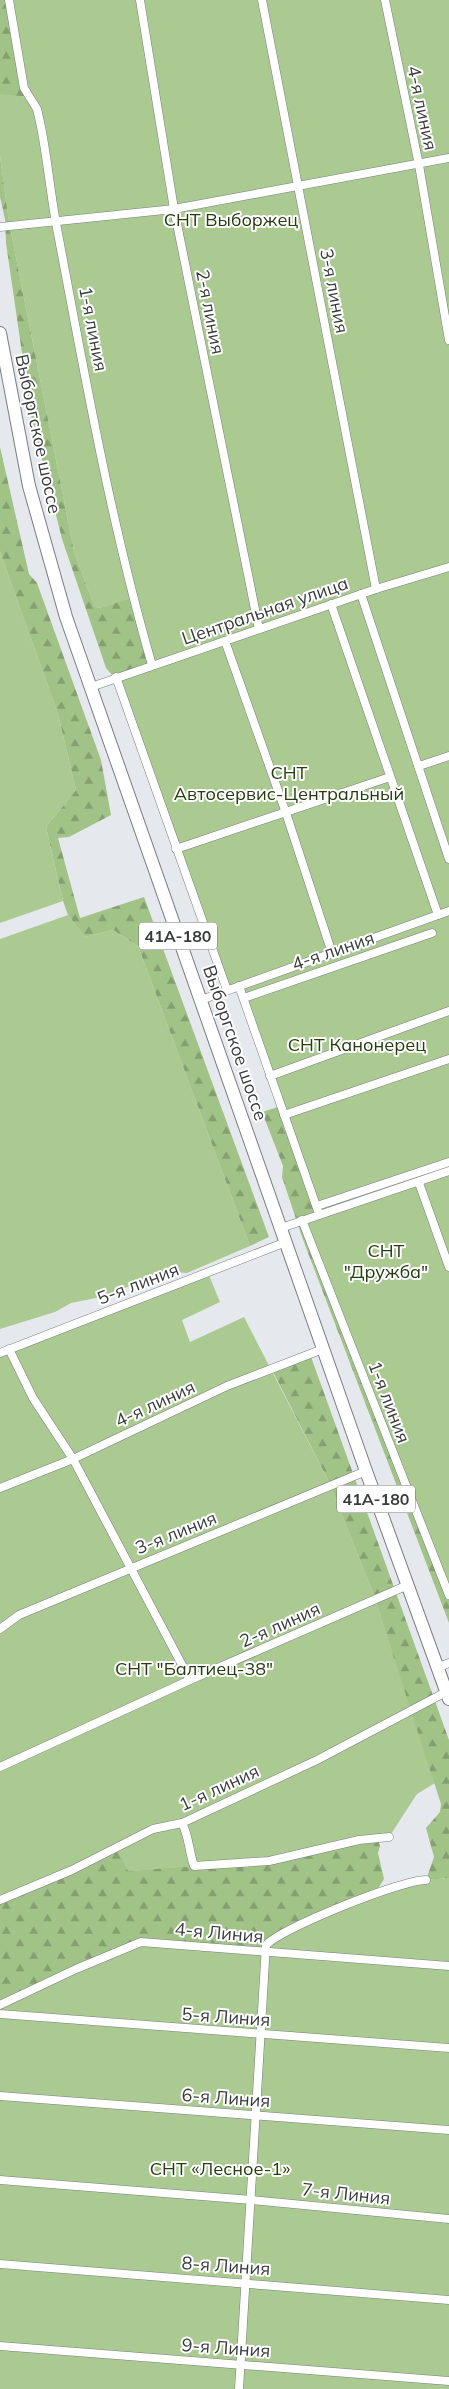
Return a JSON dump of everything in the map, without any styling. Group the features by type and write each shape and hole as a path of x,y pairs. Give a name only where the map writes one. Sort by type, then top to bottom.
{"main road":[{"name":"Выборгское шоссе","path":"0,333 18,438 43,541 66,616 281,1228"},
{"name":"41А-180","path":"281,1228 408,1585 443,1665 448,1696"}],"street":[{"name":"1-я линия","path":"9,0 24,88 37,108 40,122 56,221 117,533 132,598 152,665"},
{"name":"2-я линия","path":"140,0 174,209 259,629"},
{"name":"3-я линия","path":"262,0 376,589"},
{"name":"4-я линия","path":"385,0 419,165 449,340"},
{"path":"0,227 174,209 449,158"},
{"name":"Центральная улица","path":"91,687 331,604 449,567"},
{"path":"361,594 449,859"},
{"path":"331,604 438,915"},
{"path":"225,641 286,813 332,953"},
{"path":"116,677 227,990"},
{"path":"419,766 449,756"},
{"path":"176,849 390,777"},
{"path":"201,1000 449,911"},
{"name":"4-я линия","path":"244,998 432,933"},
{"path":"240,986 318,1210"},
{"path":"270,1076 449,1011"},
{"path":"284,1115 449,1058"},
{"path":"281,1228 302,1220 318,1210 449,1162"},
{"path":"318,1210 419,1183 449,1172"},
{"path":"419,1183 449,1267"},
{"name":"1-я линия","path":"302,1220 449,1596"},
{"name":"5-я линия","path":"0,1353 286,1242"},
{"name":"4-я линия","path":"0,1488 73,1459 227,1386 323,1348"},
{"path":"9,1349 33,1398 73,1459 190,1680"},
{"name":"3-я линия","path":"0,1630 19,1615 366,1471"},
{"name":"2-я линия","path":"0,1768 190,1680 408,1585"},
{"name":"1-я линия","path":"0,1900 72,1870 153,1829 182,1823 448,1696"},
{"path":"182,1823 194,1866 269,1861 359,1840 389,1837"},
{"path":"239,2389 252,2200 266,1945 273,1938 315,1918 400,1884 426,1880"},
{"name":"4-я Линия","path":"0,2005 76,1969 141,1942 449,1966"},
{"name":"5-я Линия","path":"0,2014 449,2048"},
{"name":"6-я Линия","path":"0,2096 449,2130"},
{"name":"7-я Линия","path":"0,2180 252,2200 449,2219"},
{"name":"8-я Линия","path":"0,2264 449,2300"},
{"name":"9-я Линия","path":"0,2346 449,2381"}],"green space":[{"path":"0,0 9,0 30,97 0,94"},
{"path":"9,0 449,0 449,1595 303,1220 320,1214 241,986 228,990 115,676 132,599 99,608 94,606 74,551 9,222 0,156 0,94 14,94 25,97"},
{"path":"0,156 9,222 74,551 94,606 99,608 132,598 150,666 115,676 106,668 62,539 31,415 6,243 5,219 0,197"},
{"path":"0,447 29,574 37,583 101,760 111,815 69,837 58,838 80,918 144,897 269,1237 250,1246 138,946 113,930 85,937 68,915 63,901 46,827 76,790 58,714 0,552"},
{"path":"0,552 58,714 76,790 46,827 63,901 0,923"},
{"path":"68,915 85,937 113,930 138,946 250,1246 187,1273 160,1271 111,1295 71,1303 55,1312 0,1329 0,939"},
{"path":"281,1106 320,1214 303,1220 449,1595 449,1623 302,1237 282,1177 283,1166 262,1112"},
{"name":"СНТ \"Балтиец-38\"","path":"208,1273 220,1302 182,1320 190,1342 244,1317 328,1480 373,1593 435,1783 417,1794 389,1837 295,1854 185,1868 127,1871 116,1847 0,1900 0,1353"},
{"path":"310,1354 449,1740 449,1878 426,1880 434,1857 426,1828 440,1812 441,1804 373,1593 328,1480 271,1368"},
{"path":"377,1838 380,1846 378,1853 384,1879 374,1895 273,1938 266,1952 141,1942 0,2005 0,1900 116,1847 128,1871 242,1863"},
{"name":"СНТ «Лесное-1»","path":"449,1878 449,2389 0,2389 0,2005 141,1942 266,1945 306,1922 422,1880"}],"park label":[{"name":"СНТ Выборжец","path":"231,220"},
{"name":"СНТ Автосервис-Центральный","path":"289,783"},
{"name":"СНТ Канонерец","path":"357,1045"},
{"name":"СНТ \"Дружба\"","path":"386,1261"}]}
